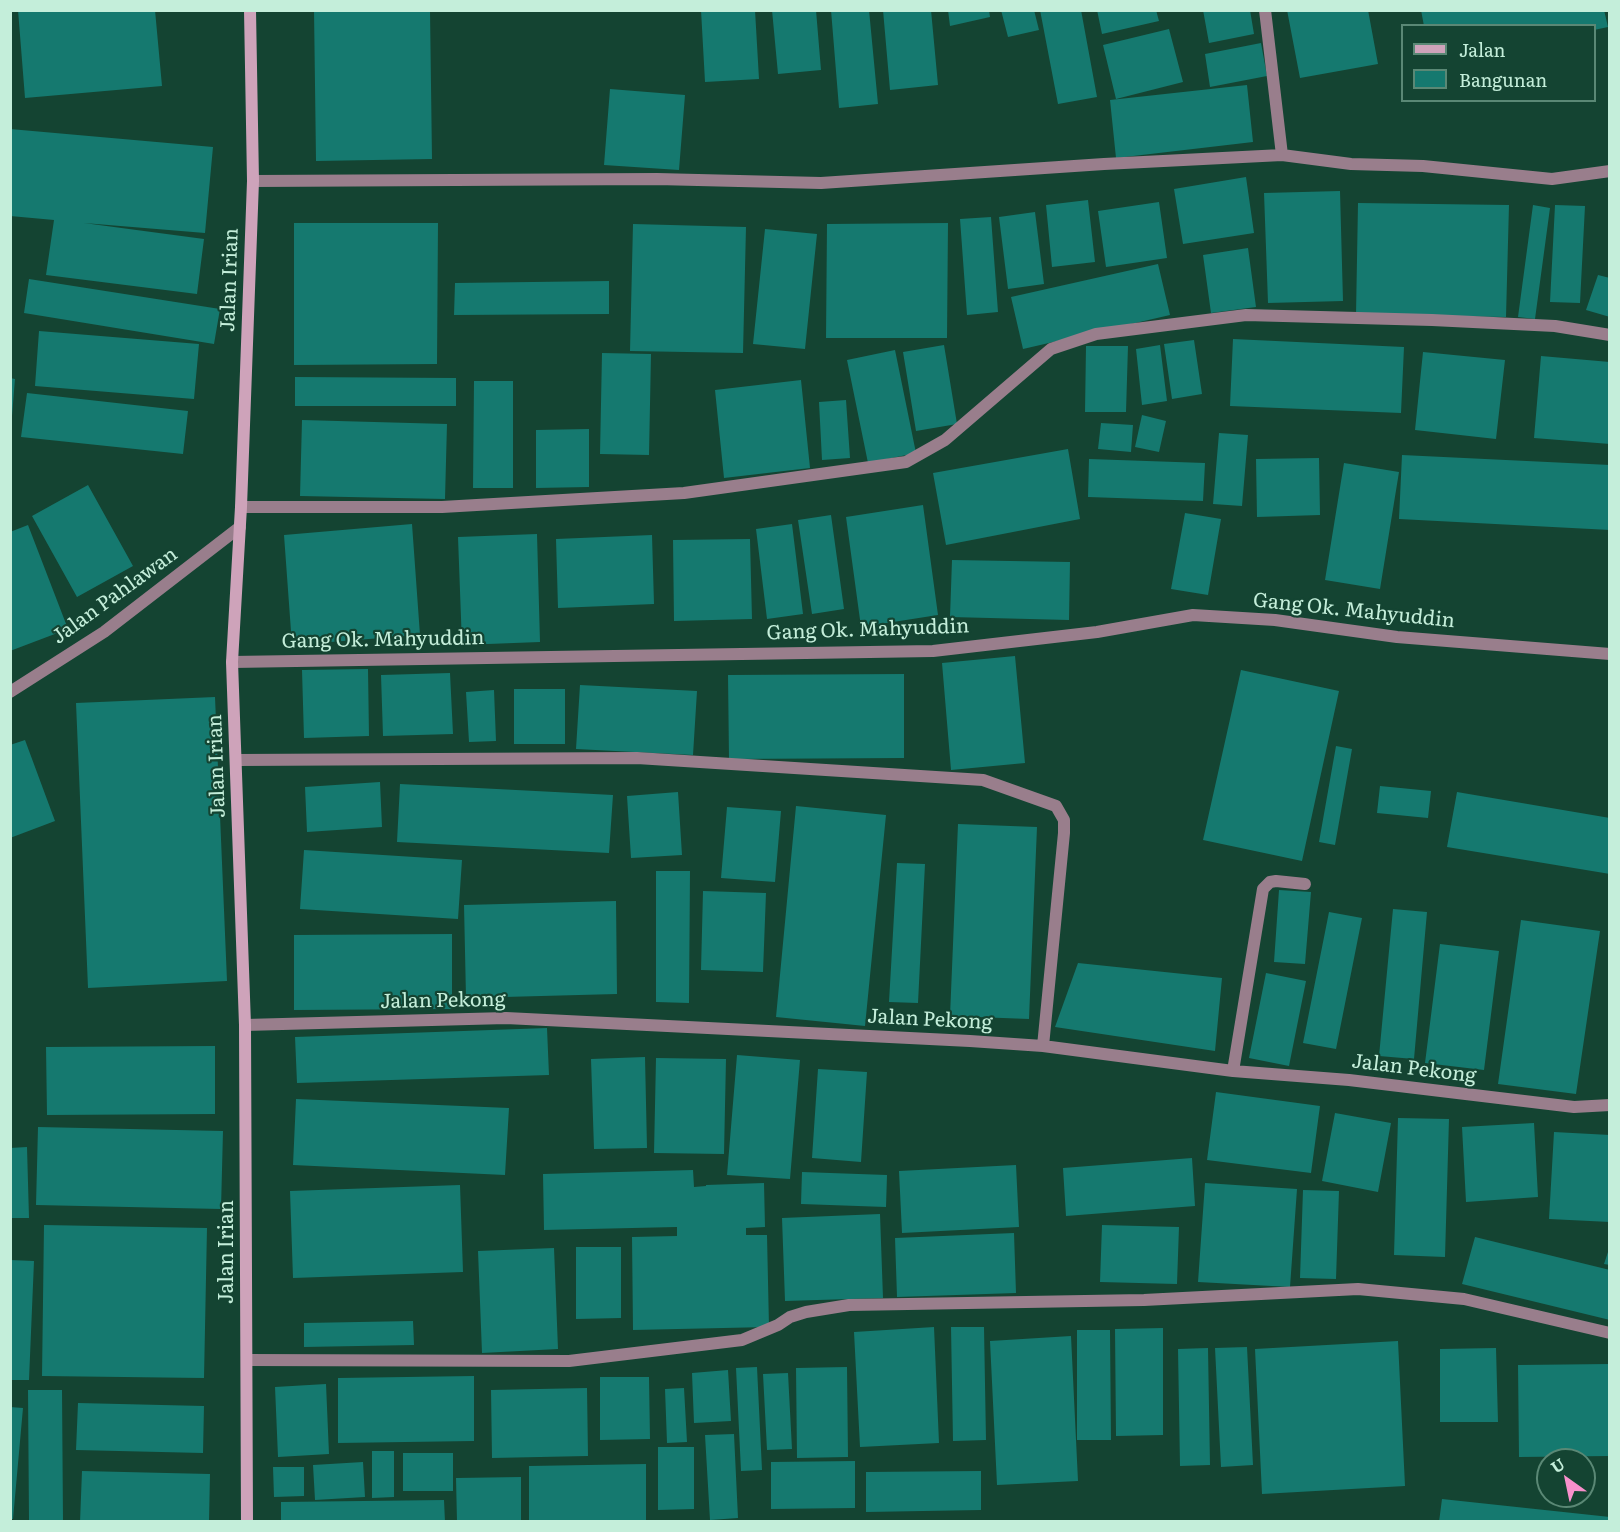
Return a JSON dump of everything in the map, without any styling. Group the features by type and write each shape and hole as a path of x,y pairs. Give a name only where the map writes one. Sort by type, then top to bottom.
{"main road":[{"name":"Jalan Irian","path":"247,1521 244,1024 232,662 241,507 253,181 250,10"}],"street":[{"path":"1265,10 1282,155"},
{"path":"253,181 657,179 821,183 1104,164 1282,155 1351,164 1423,166 1552,179 1610,171"},
{"path":"241,507 442,507 684,493 906,462 945,440 1051,349 1096,334 1246,315 1555,326 1610,335"},
{"name":"Jalan Pahlawan","path":"10,692 104,632 240,527"},
{"name":"Gang Ok. Mahyuddin","path":"232,662 933,651 1097,632 1193,615 1275,620 1397,637 1610,654"},
{"path":"237,760 637,758 983,780 1056,806 1064,820 1065,833 1043,1046"},
{"path":"1233,1071 1263,889 1270,882 1276,881 1305,884"},
{"name":"Jalan Pekong","path":"244,1024 506,1018 1043,1046 1233,1071 1348,1080 1574,1107 1610,1105"},
{"path":"247,1360 569,1362 742,1340 778,1325 790,1317 849,1305 1144,1300 1358,1289 1464,1299 1610,1333"}],"building":[{"path":"18,10 155,10 162,86 25,98"},
{"path":"314,10 430,10 432,159 316,161"},
{"path":"701,10 755,10 759,79 705,82"},
{"path":"772,10 816,10 821,70 778,74"},
{"path":"831,10 869,10 878,104 839,108"},
{"path":"883,10 931,10 938,85 890,90"},
{"path":"948,10 989,10 990,17 950,26"},
{"path":"1001,10 1034,10 1039,30 1008,37"},
{"path":"1040,10 1081,10 1097,97 1058,104"},
{"path":"1097,10 1156,10 1159,21 1102,34"},
{"path":"1203,10 1250,10 1254,34 1209,43"},
{"path":"1287,10 1368,10 1378,64 1300,78"},
{"path":"1421,10 1604,10 1608,27 1596,30 1596,24 1424,24"},
{"path":"1169,29 1183,82 1116,99 1103,45"},
{"path":"1261,43 1267,76 1210,87 1205,54"},
{"path":"1247,85 1253,142 1116,158 1110,100"},
{"path":"610,89 685,95 679,170 604,165"},
{"path":"10,129 213,147 205,233 84,223 204,239 197,294 46,275 54,220 10,216"},
{"path":"1246,177 1254,233 1183,244 1174,189"},
{"path":"1340,191 1343,301 1268,303 1264,193"},
{"path":"1088,200 1095,262 1052,267 1046,205"},
{"path":"1159,202 1167,258 1106,267 1098,211"},
{"path":"1358,203 1509,205 1506,317 1356,315"},
{"path":"1533,205 1550,208 1535,319 1518,317"},
{"path":"1555,205 1585,206 1580,303 1550,302"},
{"path":"1035,212 1044,284 1008,289 999,217"},
{"path":"991,217 998,312 967,315 960,219"},
{"path":"294,223 438,223 437,364 294,365"},
{"path":"948,223 947,338 826,338 827,224"},
{"path":"633,224 746,227 743,353 630,351"},
{"path":"765,229 817,234 805,349 753,344"},
{"path":"1248,248 1256,307 1211,313 1203,255"},
{"path":"1158,264 1170,315 1023,349 1011,297"},
{"path":"1598,275 1610,278 1610,317 1586,310"},
{"path":"29,279 220,309 214,344 24,313"},
{"path":"609,281 609,314 454,315 455,283"},
{"path":"39,331 199,344 194,399 35,386"},
{"path":"1233,339 1404,347 1401,413 1230,406"},
{"path":"1194,340 1202,394 1172,399 1164,344"},
{"path":"944,345 957,424 916,431 903,352"},
{"path":"1160,345 1167,401 1142,405 1136,349"},
{"path":"1086,346 1128,346 1126,412 1085,412"},
{"path":"895,350 916,453 868,463 847,360"},
{"path":"1423,352 1505,360 1496,439 1415,430"},
{"path":"602,353 651,354 649,455 600,454"},
{"path":"1541,356 1610,362 1610,444 1534,438"},
{"path":"295,377 456,378 456,406 295,406"},
{"path":"10,378 15,379 12,416 10,416"},
{"path":"801,380 810,468 724,478 715,390"},
{"path":"474,381 513,381 513,488 473,488"},
{"path":"27,393 188,411 183,454 21,437"},
{"path":"846,400 850,458 822,460 819,402"},
{"path":"1142,415 1166,421 1159,452 1135,447"},
{"path":"302,420 447,424 445,499 300,496"},
{"path":"1101,423 1133,425 1131,452 1098,449"},
{"path":"589,429 589,487 536,488 536,430"},
{"path":"1219,433 1248,435 1242,506 1213,504"},
{"path":"1068,449 1080,519 946,545 933,473"},
{"path":"1402,455 1610,465 1610,530 1399,519"},
{"path":"1319,458 1320,515 1257,517 1256,459"},
{"path":"1089,459 1205,463 1203,501 1088,497"},
{"path":"1344,463 1399,472 1380,589 1325,580"},
{"path":"88,485 133,566 77,597 32,516"},
{"path":"923,505 938,615 861,627 846,517"},
{"path":"1185,513 1221,519 1208,595 1171,589"},
{"path":"831,515 844,609 812,614 798,520"},
{"path":"412,524 420,635 292,645 284,535"},
{"path":"792,524 803,614 767,619 756,529"},
{"path":"28,525 68,629 10,651 10,532"},
{"path":"537,534 540,642 462,645 458,537"},
{"path":"652,535 654,604 558,608 556,539"},
{"path":"750,539 752,619 674,621 673,540"},
{"path":"952,560 1070,562 1069,620 950,617"},
{"path":"1015,656 1025,763 951,770 942,663"},
{"path":"368,669 369,736 304,738 302,670"},
{"path":"1241,670 1339,691 1302,861 1203,840"},
{"path":"450,673 453,734 383,736 381,675"},
{"path":"904,674 904,758 729,759 728,675"},
{"path":"580,685 697,691 693,755 576,749"},
{"path":"514,689 565,689 565,744 514,744"},
{"path":"494,690 496,741 469,742 466,692"},
{"path":"215,697 227,981 88,988 76,703"},
{"path":"25,740 55,821 10,838 10,745"},
{"path":"1336,746 1352,749 1335,845 1319,842"},
{"path":"380,782 382,827 307,832 305,787"},
{"path":"400,784 613,795 609,853 397,842"},
{"path":"1380,786 1431,791 1428,818 1377,813"},
{"path":"678,792 682,855 631,858 627,796"},
{"path":"1457,792 1610,818 1610,874 1447,847"},
{"path":"796,806 886,815 865,1026 776,1017"},
{"path":"727,807 781,811 775,882 721,878"},
{"path":"958,824 1037,827 1029,1019 950,1016"},
{"path":"304,850 462,860 458,919 300,909"},
{"path":"897,863 925,864 918,1003 889,1002"},
{"path":"656,871 690,871 689,1003 656,1002"},
{"path":"1279,890 1311,892 1305,964 1274,962"},
{"path":"703,891 766,893 763,972 701,970"},
{"path":"616,901 617,994 466,998 464,905"},
{"path":"1393,909 1427,912 1414,1059 1379,1056"},
{"path":"1329,912 1362,918 1336,1049 1303,1043"},
{"path":"1521,920 1600,931 1576,1094 1498,1084"},
{"path":"452,934 452,1009 294,1010 294,935"},
{"path":"1440,944 1499,951 1484,1070 1425,1063"},
{"path":"1078,963 1222,978 1215,1051 1055,1027"},
{"path":"1266,973 1306,981 1289,1066 1249,1058"},
{"path":"547,1028 549,1075 297,1083 295,1037"},
{"path":"215,1046 215,1114 47,1115 46,1047"},
{"path":"737,1055 800,1060 790,1179 727,1175"},
{"path":"645,1057 647,1148 594,1149 591,1059"},
{"path":"656,1058 726,1059 724,1154 654,1153"},
{"path":"818,1069 867,1072 861,1162 812,1158"},
{"path":"1216,1092 1320,1106 1311,1173 1207,1160"},
{"path":"296,1099 509,1108 505,1175 293,1165"},
{"path":"1335,1113 1391,1123 1378,1192 1322,1181"},
{"path":"1398,1118 1449,1119 1445,1257 1394,1255"},
{"path":"1534,1123 1538,1197 1466,1202 1462,1127"},
{"path":"38,1127 223,1131 221,1209 36,1205"},
{"path":"1554,1132 1610,1135 1610,1222 1549,1219"},
{"path":"27,1147 29,1218 10,1218 10,1148"},
{"path":"1192,1158 1195,1206 1066,1216 1063,1168"},
{"path":"1016,1165 1019,1227 902,1233 899,1171"},
{"path":"693,1170 694,1187 764,1183 765,1227 746,1228 746,1235 767,1235 769,1327 633,1330 632,1237 677,1236 677,1227 544,1230 543,1174"},
{"path":"802,1172 887,1175 886,1207 801,1204"},
{"path":"1205,1183 1297,1189 1290,1287 1198,1282"},
{"path":"460,1185 463,1272 293,1278 290,1191"},
{"path":"1303,1190 1339,1191 1336,1279 1300,1278"},
{"path":"880,1214 883,1298 785,1301 782,1218"},
{"path":"44,1225 207,1228 204,1378 42,1376"},
{"path":"1102,1225 1179,1227 1177,1284 1100,1282"},
{"path":"1014,1233 1016,1293 897,1297 895,1238"},
{"path":"1475,1237 1610,1270 1610,1320 1462,1284"},
{"path":"1610,1246 1610,1265 1604,1264"},
{"path":"576,1247 621,1247 621,1318 576,1319"},
{"path":"554,1248 558,1349 482,1353 478,1251"},
{"path":"10,1260 34,1261 29,1380 10,1380"},
{"path":"413,1321 414,1345 304,1347 304,1323"},
{"path":"934,1327 939,1443 860,1447 854,1332"},
{"path":"951,1327 984,1327 986,1440 953,1441"},
{"path":"1163,1328 1163,1435 1116,1436 1115,1329"},
{"path":"1077,1330 1110,1330 1111,1440 1077,1440"},
{"path":"1071,1336 1078,1481 997,1485 990,1341"},
{"path":"1398,1341 1405,1486 1262,1494 1255,1349"},
{"path":"1247,1347 1253,1465 1221,1467 1215,1348"},
{"path":"1208,1348 1210,1465 1180,1466 1178,1349"},
{"path":"1496,1348 1498,1422 1440,1422 1440,1349"},
{"path":"1610,1364 1610,1456 1596,1456 1596,1448 1536,1448 1536,1457 1519,1457 1518,1365"},
{"path":"757,1367 762,1470 741,1471 736,1368"},
{"path":"847,1367 848,1457 797,1458 796,1368"},
{"path":"728,1370 731,1421 694,1423 692,1373"},
{"path":"788,1373 792,1449 767,1450 763,1374"},
{"path":"474,1376 474,1441 338,1443 338,1378"},
{"path":"600,1377 649,1377 650,1439 600,1440"},
{"path":"326,1384 329,1454 278,1457 275,1387"},
{"path":"587,1388 588,1456 492,1458 491,1390"},
{"path":"684,1388 687,1442 667,1443 665,1389"},
{"path":"28,1390 62,1390 63,1521 29,1521"},
{"path":"78,1403 204,1406 203,1453 76,1450"},
{"path":"10,1407 23,1408 13,1519 10,1519"},
{"path":"734,1434 738,1518 710,1520 705,1435"},
{"path":"658,1447 694,1447 694,1509 658,1510"},
{"path":"372,1451 394,1451 394,1497 372,1498"},
{"path":"403,1453 453,1453 453,1491 403,1491"},
{"path":"855,1461 855,1508 771,1509 771,1462"},
{"path":"363,1462 365,1497 315,1500 313,1465"},
{"path":"646,1464 646,1522 529,1522 529,1466"},
{"path":"273,1467 304,1467 304,1496 274,1497"},
{"path":"82,1471 210,1474 209,1522 80,1522"},
{"path":"981,1471 981,1510 866,1512 866,1472"},
{"path":"521,1477 521,1522 457,1522 456,1478"},
{"path":"1442,1499 1610,1517 1610,1522 1439,1522"},
{"path":"444,1500 445,1522 281,1522 281,1502"}]}
